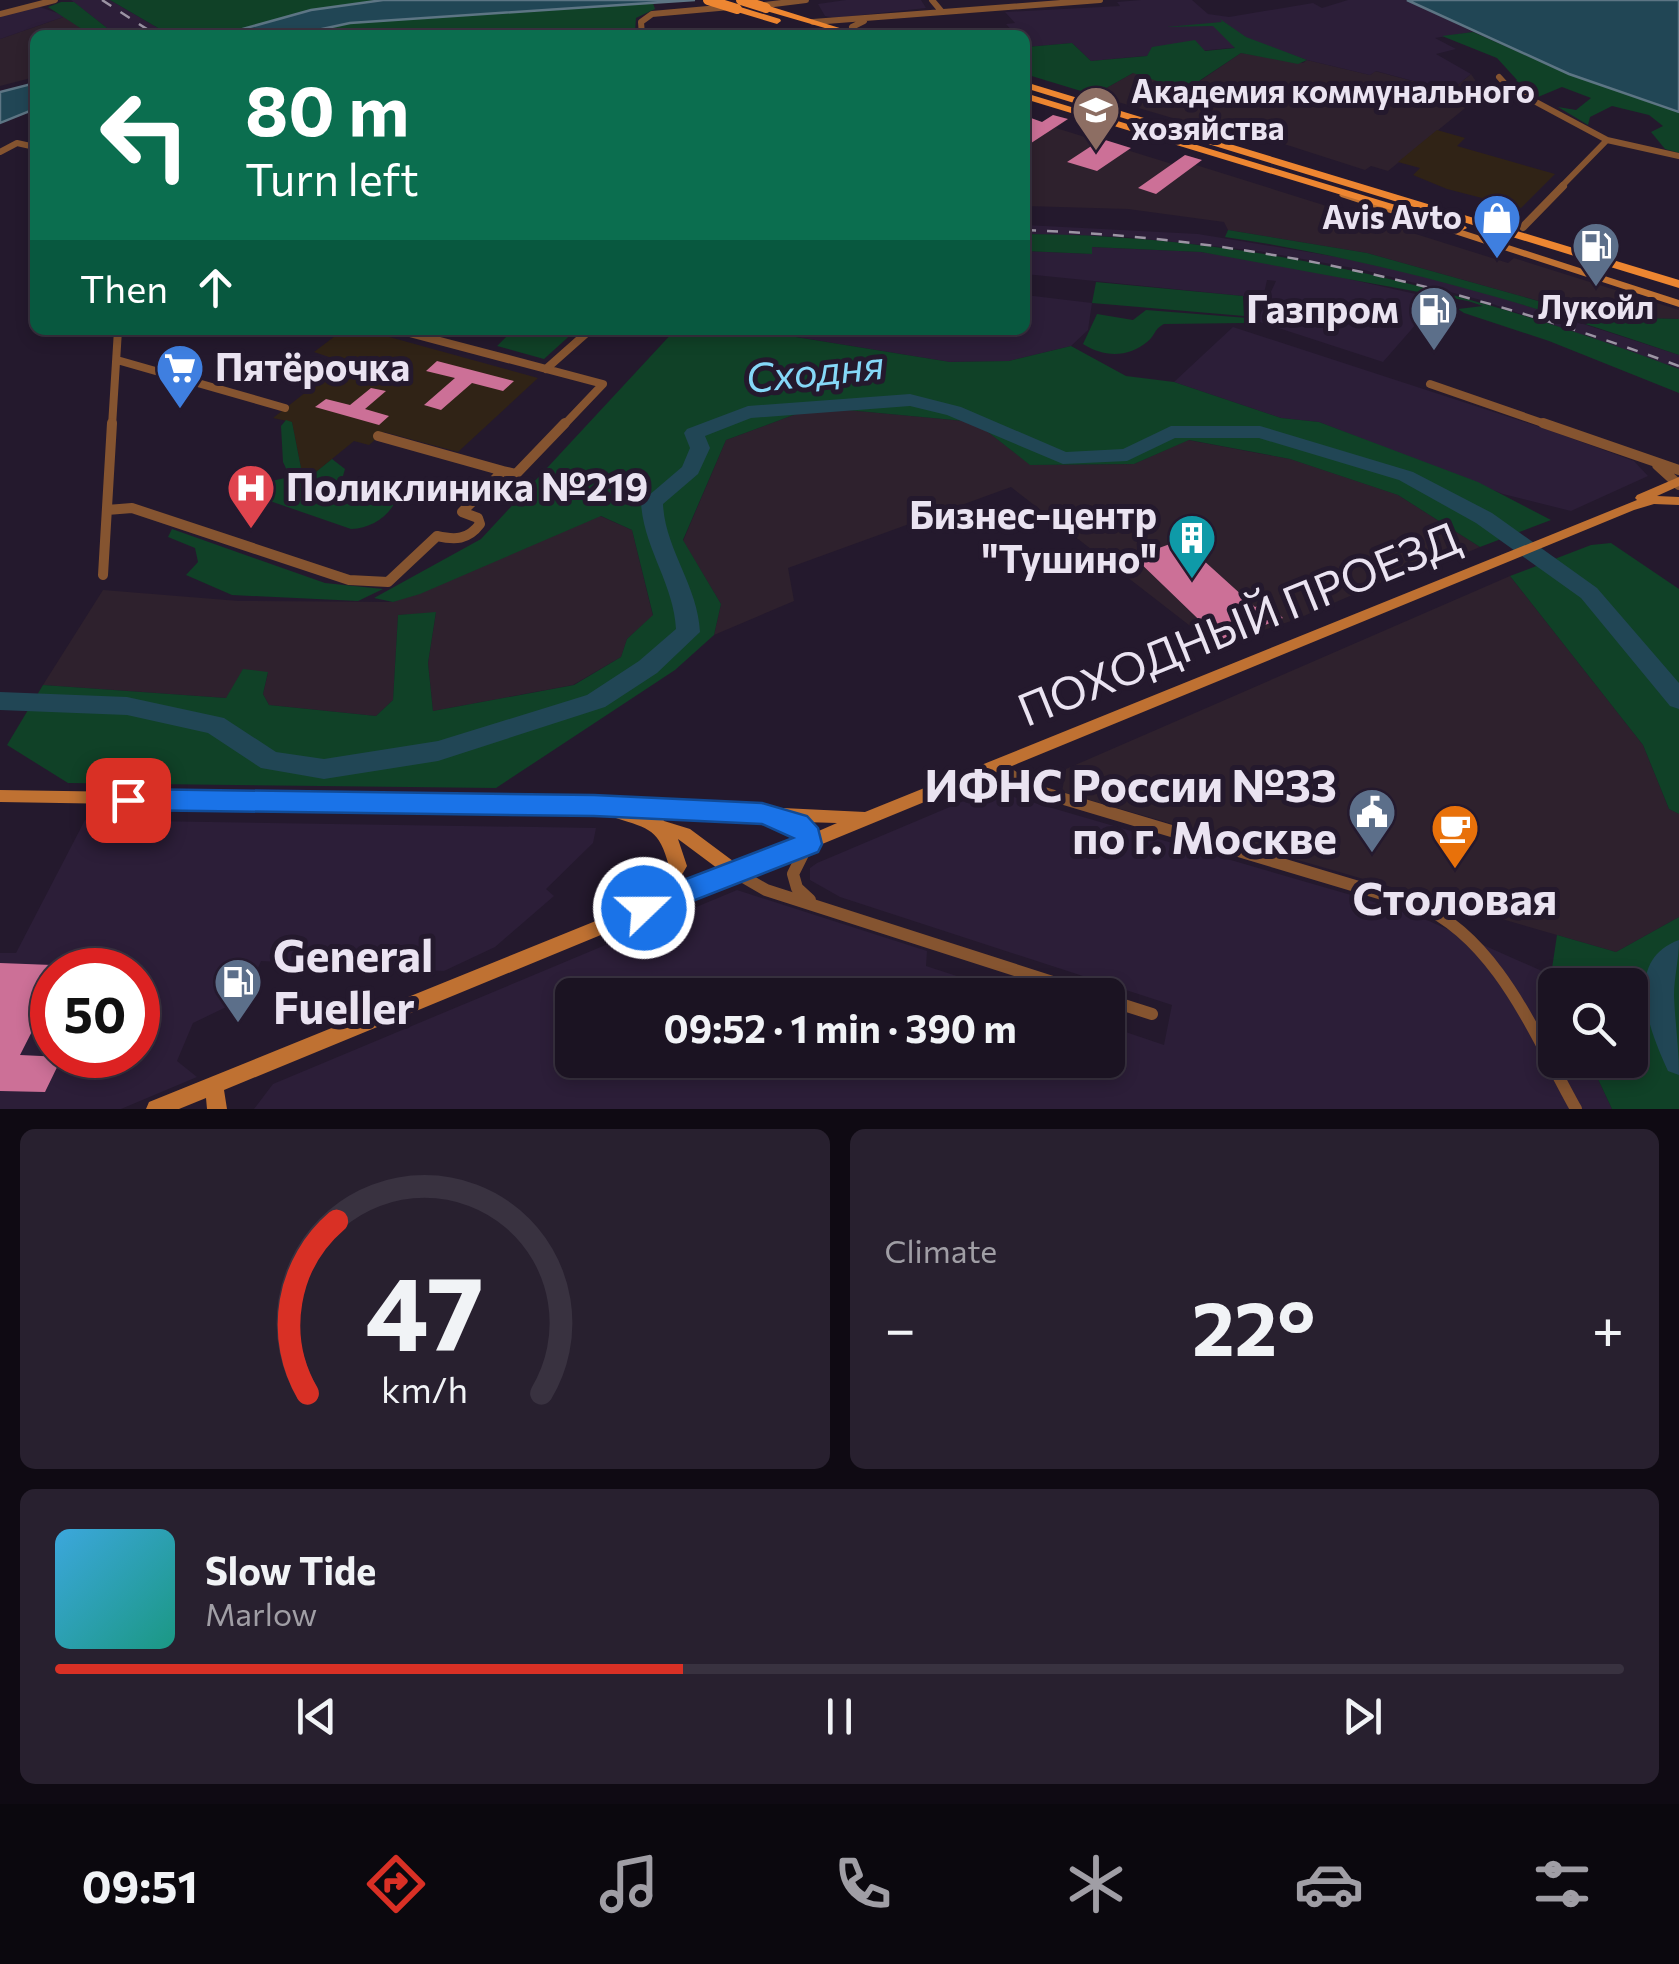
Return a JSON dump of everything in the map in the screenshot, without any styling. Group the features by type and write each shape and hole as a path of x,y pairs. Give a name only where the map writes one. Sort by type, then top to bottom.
{"main road":[{"path":"708,0 766,8 816,30"},
{"path":"739,5 751,14 832,30"},
{"path":"1030,86 1679,284"},
{"path":"1030,98 1679,294"},
{"path":"1264,156 1523,226 1679,274"},
{"path":"1296,178 1679,304"},
{"name":"ПОХОДНЫЙ ПРОЕЗД","path":"156,1109 1629,507 1678,480"},
{"name":"ПОХОДНЫЙ ПРОЕЗД","path":"1629,507 1654,500 1679,501"},
{"path":"0,796 594,805 869,818"},
{"path":"594,805 655,822 707,848 735,872"},
{"path":"762,814 797,824 805,830 808,844"},
{"path":"655,822 671,842 678,866 675,878 656,903"},
{"path":"214,1086 218,1109"}],"street":[{"path":"0,14 27,3 55,0"},
{"path":"642,30 641,22 658,12 806,0"},
{"path":"932,0 942,12"},
{"path":"765,30 1100,0"},
{"path":"742,30 756,26 751,14"},
{"path":"853,30 854,24 884,17"},
{"path":"1499,77 1508,87 1607,140 1679,156"},
{"path":"1523,226 1607,140"},
{"path":"0,152 16,144 30,146"},
{"path":"103,575 118,335"},
{"path":"378,436 516,474 603,384 417,335"},
{"path":"546,369 584,335"},
{"path":"117,360 285,408"},
{"path":"1430,384 1643,456 1678,480"},
{"path":"107,510 132,508 349,580 388,582 437,536 458,540 474,534 480,524 478,518 462,512 503,471"},
{"path":"996,766 1034,790 1420,905 1451,920 1470,940 1524,1020 1576,1109"},
{"path":"808,844 794,874 802,894 815,903"},
{"path":"735,872 766,890 1042,978"},
{"path":"1125,1005 1152,1014"}],"shaded area":[{"path":"71,0 110,0 161,30 110,30"},
{"path":"921,0 926,8 835,18 825,16 818,4"},
{"path":"1192,0 1208,14 1229,17 1313,3 1322,8 1348,0 1407,0 1473,32 1435,38 1456,49 1436,54 1471,74 1450,91 1376,71 1370,75 1307,60 1263,45 1091,61 1072,43 1030,47 1030,30 1011,30 1006,24 1015,23 1005,12 1120,6 1117,2"},
{"path":"37,6 66,16 0,39 0,16"},
{"path":"66,16 84,30 30,30 30,78 0,86 0,39"},
{"path":"1241,53 1303,63 1307,60 1370,75 1375,71 1450,91 1471,74 1477,83 1491,87 1388,171 1371,166 1365,170 1259,136 1251,141 1094,95 1142,68 1197,83"},
{"path":"1053,115 1068,119 1056,128 1172,164 1185,155 1202,160 1196,165 1508,263 1514,258 1679,310 1679,319 1640,318 1638,323 1595,309 1589,315 1367,253 1228,230 1224,222 1128,209 1030,206 1030,120 1042,122"},
{"path":"1437,130 1465,138 1457,146 1555,174 1521,208 1447,189 1413,175 1420,168 1398,162"},
{"path":"1030,225 1198,234 1368,262 1494,295 1679,355 1679,369 1481,300 1364,270 1258,251 1126,237 1030,234"},
{"path":"1091,247 1201,252 1282,264 1438,299 1383,362 1257,321 1276,281 1267,280 1263,298 1030,275 1030,251 1091,254"},
{"path":"1030,296 1092,303 1088,330 1071,346 1009,361 950,362 784,335 1030,335"},
{"path":"1233,327 1543,428 1634,461 1648,476 1571,511 1503,494 1319,422 1281,418 1174,382"},
{"path":"336,335 382,335 538,378 458,452 384,432 369,445 354,441 316,472 301,468 292,422 273,418 344,362 314,352"},
{"path":"815,407 975,422 1031,465 1134,464 1188,440 1290,459 1398,495 1480,547 1425,570 1419,566 1297,619 1216,646 1011,487 788,568 794,601 714,635 721,604 683,541 726,440"},
{"path":"600,516 632,530 653,616 627,639 621,657 573,685 433,711 428,663 436,613 398,615 393,700 376,716 269,705 263,694 268,673 226,698 43,685 103,590 239,601 393,602"},
{"path":"1510,576 1643,745 1669,809 1679,814 1679,917 1616,952 1062,792 1066,769"},
{"path":"990,790 1365,899 1429,921 1538,969 1538,1078 1597,1078 1612,1109 254,1109 273,1084 737,890 927,951 926,966 963,978 555,978 555,1078 1125,1078 1125,1032 1164,1045 1172,1005 1125,990 1125,978 1089,978 840,897 810,880 810,868"},
{"path":"85,820 596,828 593,843 546,889 554,896 495,947 444,971 261,961 245,998 193,1023 177,1061 197,1077 121,1109 0,1109 0,953 16,953"}],"green space":[{"path":"110,0 383,0 311,10 239,30 161,30"},
{"path":"74,2 110,30 83,30 48,7"},
{"path":"653,3 655,9 636,18 635,30 317,30 350,23"},
{"path":"1220,19 1246,37 1307,60 1298,64 1241,53 1196,83 1195,88 1223,96 1212,103 1133,73 1094,95 1030,76 1030,47 1072,43 1091,61 1147,56 1152,47 1195,40 1205,51 1235,48 1213,26 1166,27 1222,22"},
{"path":"1473,32 1569,74 1679,112 1679,153 1665,149 1651,132 1663,126 1649,115 1612,106 1590,117 1588,125 1558,107 1576,110 1591,98 1562,87 1538,97 1511,85 1517,80 1497,58 1442,36"},
{"path":"1228,230 1367,253 1588,315 1595,309 1637,323 1640,318 1679,319 1679,355 1567,318 1398,271 1225,237"},
{"path":"1030,234 1194,244 1276,256 1439,291 1679,369 1679,393 1458,309 1483,306 1468,301 1201,252 1092,247 1092,254 1030,251"},
{"path":"1096,282 1243,296 1244,316 1092,303"},
{"path":"1146,310 1248,318 1246,323 1164,324 1147,342 1124,353 1107,353 1083,344 1097,314 1133,320"},
{"path":"508,335 570,335 544,359 497,346"},
{"path":"670,335 784,335 950,362 1009,361 1071,346 1126,376 1174,382 1281,418 1319,422 1478,482 1551,520 1480,547 1398,495 1290,459 1189,440 1134,464 1030,465 975,422 815,407 726,440 683,540 721,604 714,635 675,670 496,788 68,783 7,745 43,685 226,698 243,669 268,672 263,694 269,705 376,716 393,700 398,615 436,612 428,663 433,711 574,685 621,657 627,639 653,615 632,530 601,516 420,594 393,602 374,598 481,539"},
{"path":"286,420 292,422 301,468 316,472 332,459 345,469 340,486 351,495 367,496 385,478 403,480 397,499 386,514 370,525 351,529 244,492 244,487 290,477 283,462 281,426"},
{"path":"172,529 325,583 383,589 358,601 232,595 186,575 198,562 195,548 168,537"},
{"path":"1611,543 1679,589 1679,814 1669,809 1643,745 1510,576 1591,545"},
{"path":"1679,917 1679,1109 1612,1109 1597,1078 1648,1078 1648,968 1552,968 1557,935 1616,952"}],"water":[{"path":"383,0 695,0 350,23 317,30 239,30 311,10"},
{"path":"1407,0 1679,0 1679,112 1569,74"},
{"path":"30,84 30,111 0,123 0,92"}],"building":[{"path":"1053,115 1068,119 1030,144 1030,119 1042,122"},
{"path":"1102,139 1131,148 1097,171 1067,162"},
{"path":"1185,155 1202,160 1156,194 1138,188"},
{"path":"437,361 514,381 503,391 472,383 441,410 424,405 455,378 426,371"},
{"path":"371,388 386,391 365,409 389,416 379,425 315,407 326,399 350,405"},
{"name":"Бизнес-центр \"Тушино\"","path":"1181,540 1255,607 1266,603 1283,618 1222,642 1134,557"},
{"path":"0,963 30,964 30,1035 20,1055 30,1055 30,1078 52,1078 45,1092 0,1091"}],"waterway":[{"name":"Сходня","path":"0,701 127,706 215,725 270,761 324,769 438,751 596,701 648,667 688,632 687,609 653,525 652,502 691,470 700,448 694,433 748,412 910,400 954,411 1063,458 1127,455 1171,432 1260,432 1406,476 1484,518 1589,593 1679,700"},
{"name":"Сходня","path":"1679,953 1661,976 1659,990 1663,1020 1679,1061"}],"railway":[{"path":"102,0 148,30"},
{"path":"1030,230 1194,243 1357,271 1518,312 1679,366"}],"place":[{"name":"Академия коммунального хозяйства","path":"1096,152"},
{"name":"Avis Avto","path":"1497,260"},
{"name":"Лукойл","path":"1596,288"},
{"name":"Газпром","path":"1434,352"},
{"name":"Пятёрочка","path":"180,410"},
{"name":"Поликлиника №219","path":"251,530"},
{"name":"Бизнес-центр \"Тушино\"","path":"1192,580"},
{"name":"ИФНС России №33 по г. Москве","path":"1372,854"},
{"name":"Столовая","path":"1455,870"},
{"name":"General Fueller","path":"238,1024"}],"route":[{"path":"128,800 594,805 762,814 797,824 808,836 808,844 644,908"}]}
